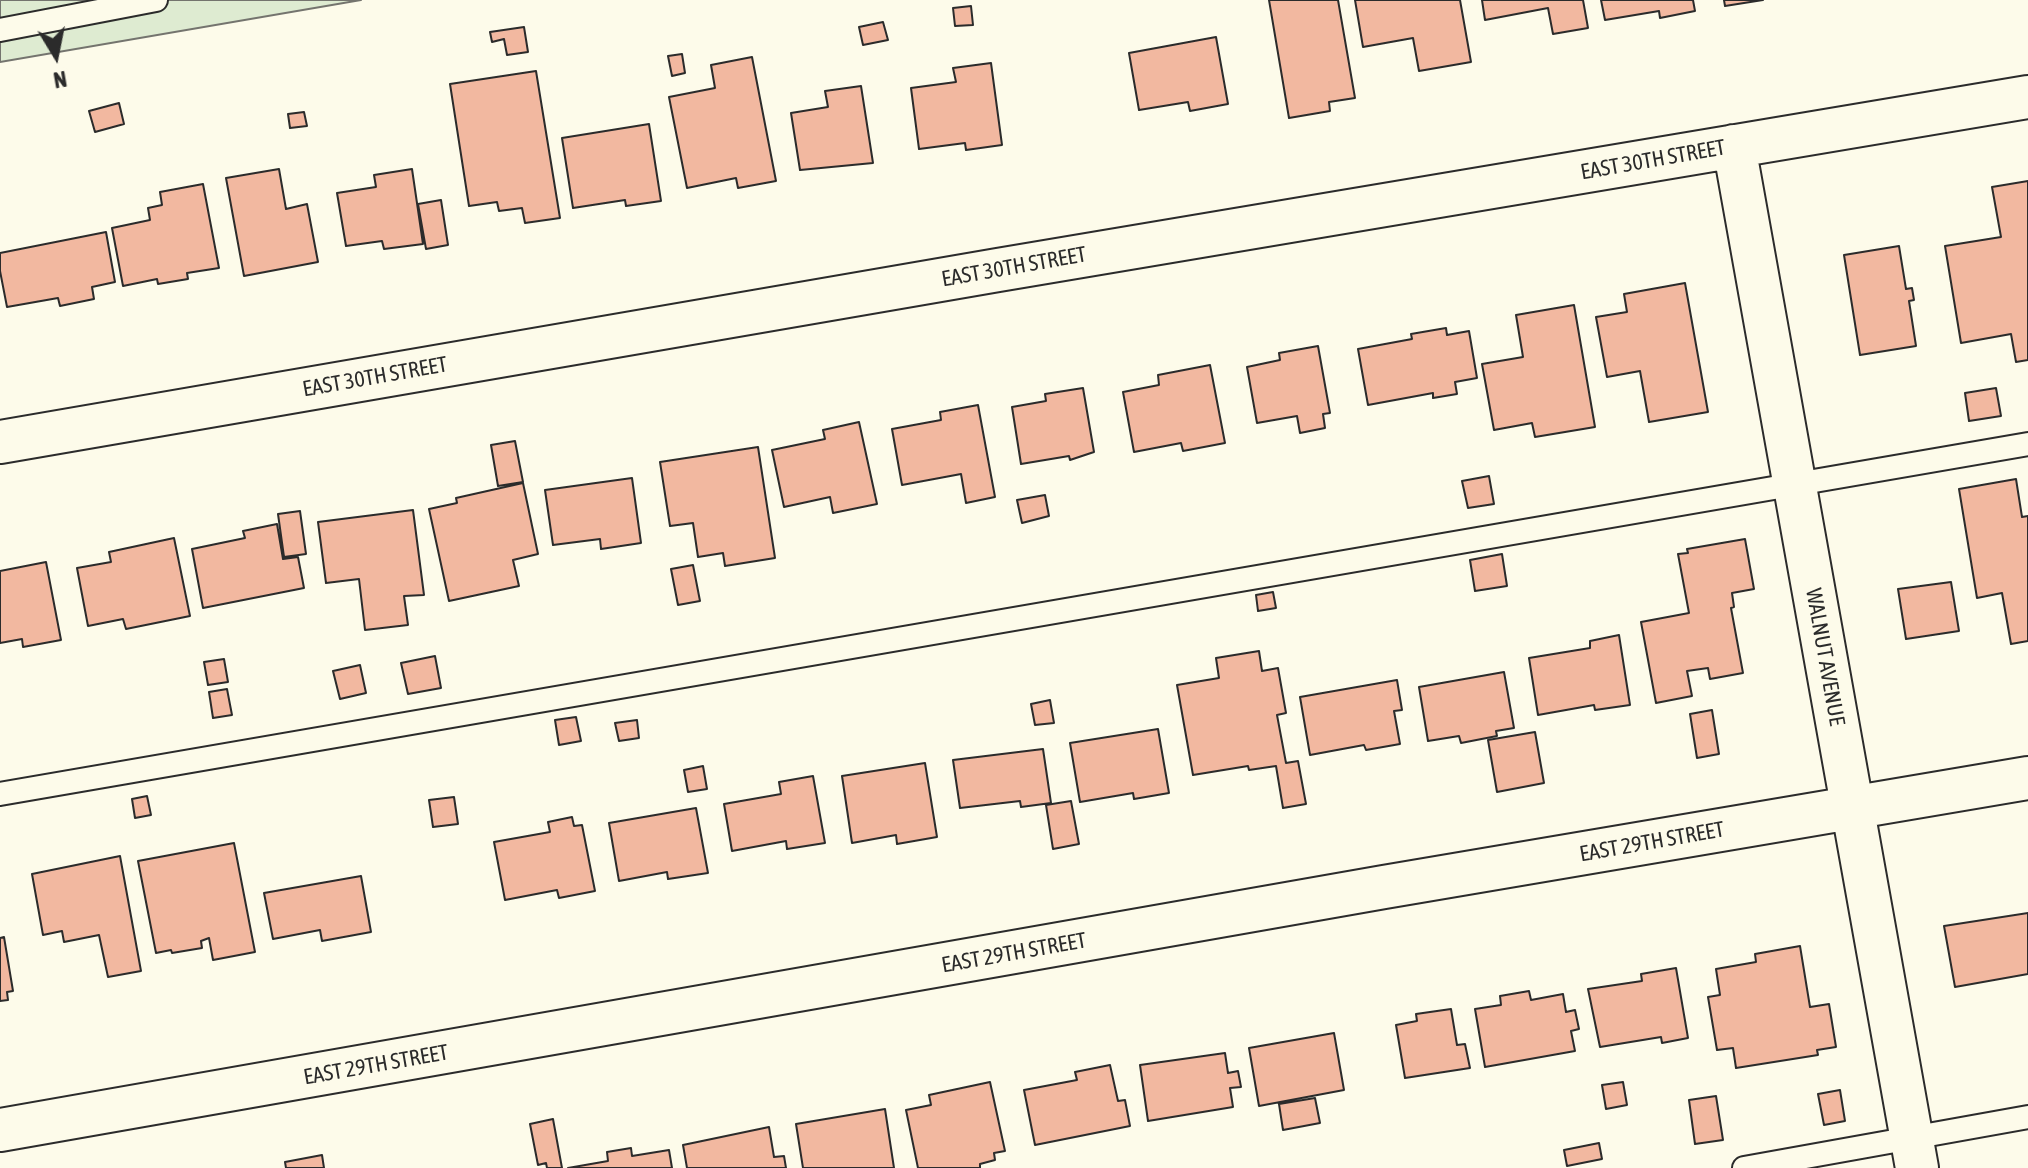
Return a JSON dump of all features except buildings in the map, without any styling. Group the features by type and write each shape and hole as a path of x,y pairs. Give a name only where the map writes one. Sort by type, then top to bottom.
{"street":[{"name":"EAST 30TH STREET","path":"0,442 2028,97"},
{"name":"WALNUT AVENUE","path":"1734,146 1915,1154"},
{"name":"EAST 29TH STREET","path":"0,1130 1384,887 2028,778"}],"lane":[{"path":"0,30 156,0"},
{"path":"0,794 2028,444"},
{"path":"1744,1168 1915,1154 2028,1117"}],"green space":[{"path":"0,0 361,0 0,62"}]}
